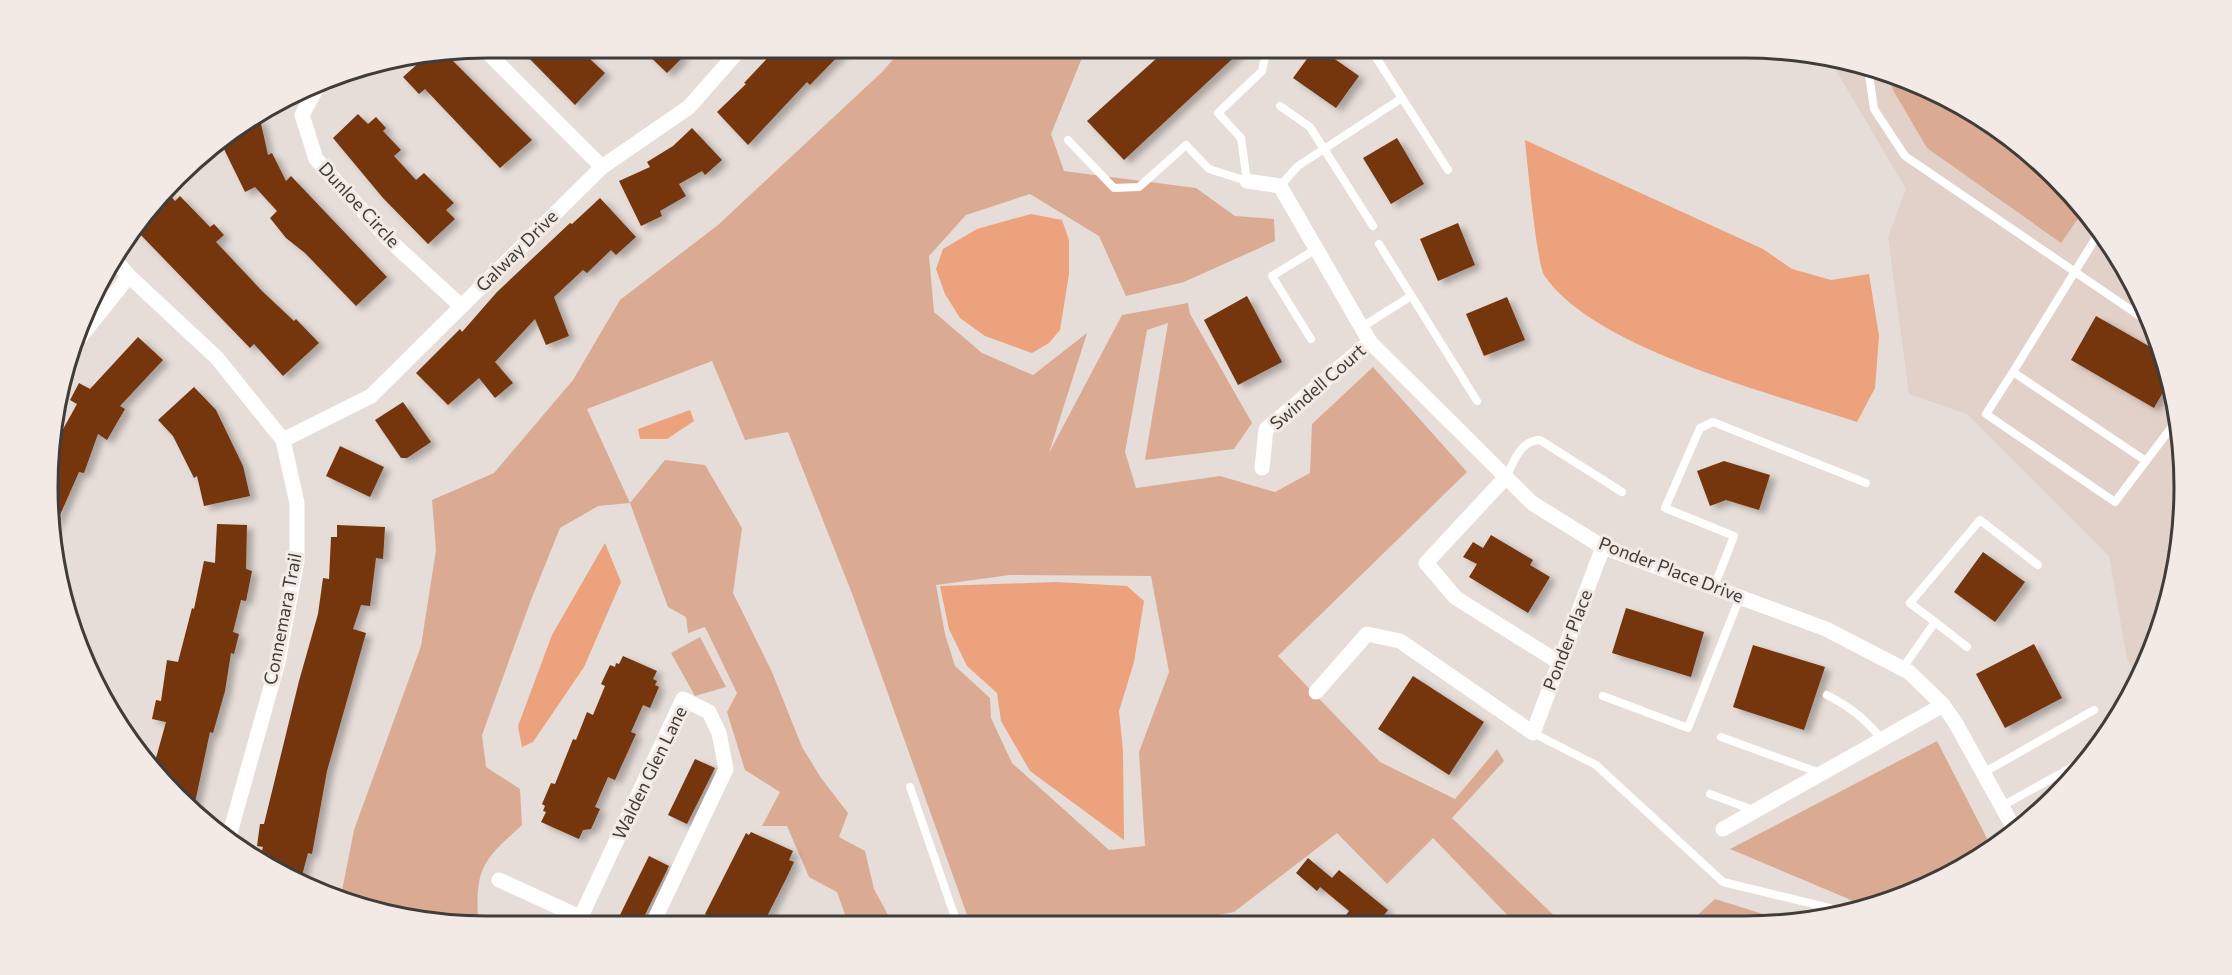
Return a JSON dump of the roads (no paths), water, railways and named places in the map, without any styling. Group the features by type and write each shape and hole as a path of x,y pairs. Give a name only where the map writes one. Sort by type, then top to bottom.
{"street":[{"path":"494,58 602,167"},
{"name":"Galway Drive","path":"283,440 371,396 602,167 689,107 732,58"},
{"name":"Dunloe Circle","path":"312,96 302,115 316,159 387,238 461,306"},
{"path":"1247,181 1280,186"},
{"name":"Ponder Place Drive","path":"1280,186 1370,342 1532,503 1603,547 1826,629 1902,669 1943,705 2011,823"},
{"name":"Connemara Trail","path":"120,266 217,358 283,440 297,503 297,561 278,662 230,831"},
{"path":"91,324 129,276"},
{"name":"Swindell Court","path":"1262,468 1266,429 1370,342"},
{"path":"1506,477 1426,563 1456,598 1560,663"},
{"name":"Ponder Place","path":"1533,734 1603,547"},
{"path":"1316,692 1367,634 1400,641 1533,734"},
{"name":"Walden Glen Lane","path":"581,916 683,699 709,712 719,733 726,769 656,916"},
{"path":"1723,829 1943,705"},
{"name":"Walden Glen Lane","path":"500,880 567,916"}],"lane":[{"path":"1068,140 1114,188 1138,187 1186,145 1209,169 1247,181 1241,138 1218,113 1262,71 1265,58"},
{"path":"1376,58 1448,170"},
{"path":"1869,77 1874,109 1905,156 2136,314"},
{"path":"1280,186 1298,166 1402,98"},
{"path":"1280,106 1310,127 1373,226"},
{"path":"2094,239 1986,414 2115,502 2170,430"},
{"path":"1379,244 1477,401"},
{"path":"1311,339 1272,276 1316,249"},
{"path":"1362,327 1411,296"},
{"path":"2013,372 2146,461"},
{"path":"1714,587 1734,536 1665,508 1700,429 1713,422 1866,483"},
{"path":"1506,477 1522,447 1528,442 1540,440 1622,492"},
{"path":"1967,647 1911,603 1980,520 2038,565"},
{"path":"1603,696 1688,728 1740,597"},
{"path":"1902,669 1935,622"},
{"path":"1827,695 1851,708 1867,721 1882,740"},
{"path":"1983,773 2094,710"},
{"path":"1533,734 1596,765 1723,882 1822,909"},
{"path":"1721,737 1821,774"},
{"path":"2002,806 2067,770"},
{"path":"910,787 955,916"},
{"path":"1710,794 1755,811"}]}
